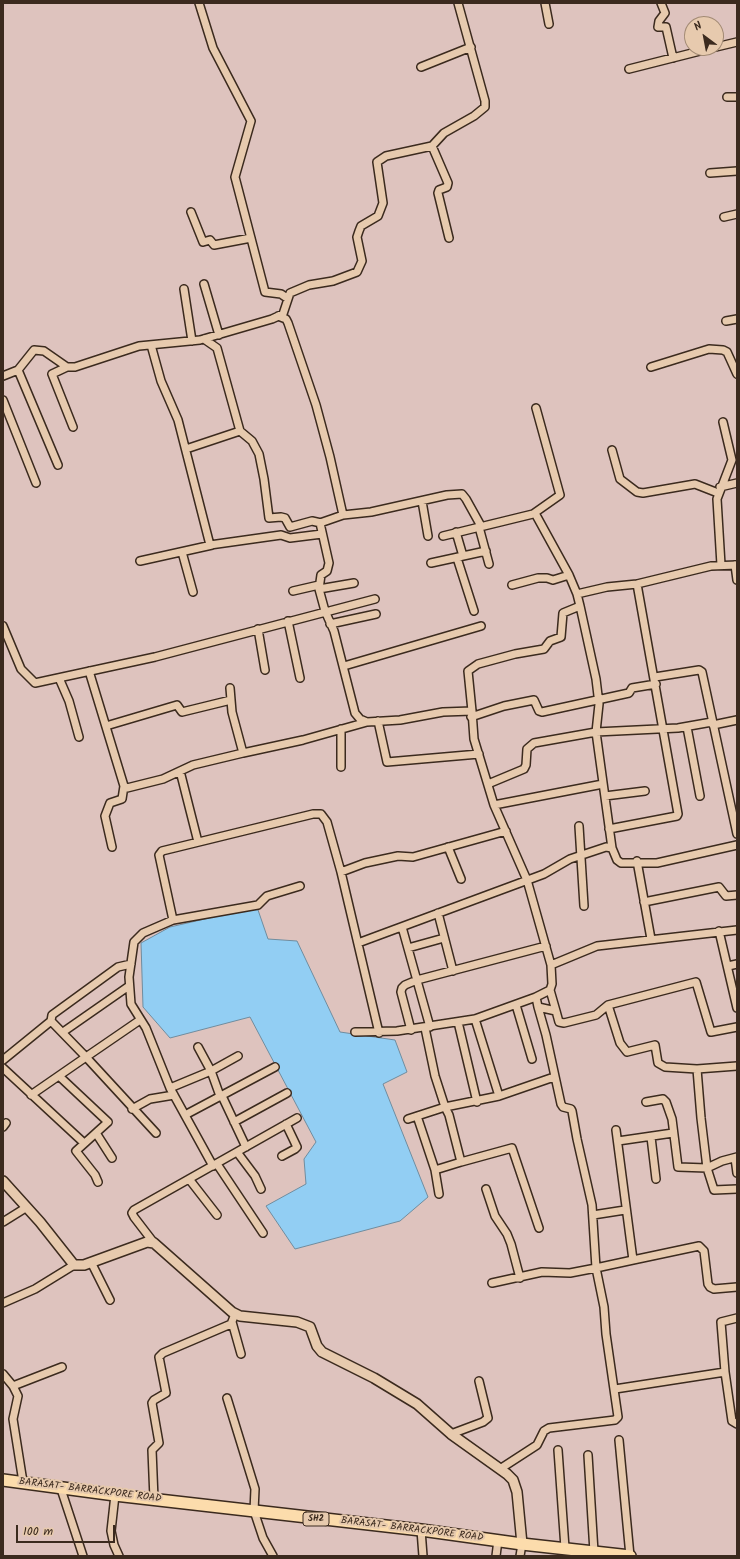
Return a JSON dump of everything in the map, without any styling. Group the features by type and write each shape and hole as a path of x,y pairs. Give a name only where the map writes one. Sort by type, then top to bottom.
{"main road":[{"name":"BARASAT- BARRACKPORE ROAD","path":"3,1480 60,1486 115,1495 421,1530 522,1544 630,1556"}],"street":[{"path":"200,3 216,55 251,121 235,178 265,292 281,294 287,298"},
{"path":"73,427 52,374 67,366 82,366 138,346 204,339 278,316 283,314 286,307 287,298 290,293 309,285 333,281 357,272 362,261 357,237 359,231 361,226 378,216 382,203 377,162 386,156 432,146 444,132 474,116 485,107 485,101 458,3"},
{"path":"545,3 549,24"},
{"path":"661,3 665,13 658,23 658,27 666,28 673,58"},
{"path":"724,45 737,42"},
{"path":"421,67 470,46"},
{"path":"629,69 684,55"},
{"path":"727,97 737,97"},
{"path":"432,146 448,183 447,187 439,190 438,193 449,238"},
{"path":"710,173 737,171"},
{"path":"191,212 203,242 210,240 214,245 251,238"},
{"path":"724,216 737,214"},
{"path":"204,284 219,334"},
{"path":"184,289 192,341"},
{"path":"278,316 286,319 288,323 316,405 330,457 343,515"},
{"path":"726,321 737,319"},
{"path":"204,339 217,348 240,431 252,440 259,454 270,518 285,518 290,527 312,522 321,523 343,515 371,512 447,495 462,494 480,527 489,564"},
{"path":"151,345 161,381 178,420 208,543 212,545"},
{"path":"651,367 709,349 723,350 727,352 737,374"},
{"path":"3,376 18,370 34,350 44,351 67,366"},
{"path":"18,370 58,465"},
{"path":"3,400 36,483"},
{"path":"443,536 533,514 560,496 536,408"},
{"path":"721,565 717,499 719,490 734,454 723,422"},
{"path":"186,449 240,431"},
{"path":"612,450 620,479 637,492 643,493 695,484 719,490 737,483"},
{"path":"422,501 428,536"},
{"path":"533,514 538,517 569,576 577,594 580,606 596,679 598,699 596,732 609,829 612,848 619,862 637,861 657,863 737,845"},
{"path":"321,523 329,563 327,571 321,575 319,587 325,611 344,666 355,712 360,719 367,722"},
{"path":"456,532 460,557 474,611"},
{"path":"140,561 212,545 281,535 290,538 322,534"},
{"path":"431,563 486,551"},
{"path":"182,552 193,592"},
{"path":"577,594 607,587 637,584 711,566 721,565 736,565 737,580"},
{"path":"512,585 538,578 553,580 569,576"},
{"path":"292,591 354,583"},
{"path":"609,829 678,815 656,681 637,584"},
{"path":"3,626 20,669 33,682 59,678 155,657 375,599"},
{"path":"580,606 564,613 562,637 550,641 544,649 515,654 478,664 468,671 474,740 494,805 527,880 551,965 552,984 550,990 559,1022 564,1024 596,1015 608,1005 696,982 711,1032 737,1027"},
{"path":"330,624 376,614"},
{"path":"288,621 300,678"},
{"path":"344,666 481,626"},
{"path":"258,629 265,670"},
{"path":"124,786 128,788 163,779 199,763 243,752 303,740 367,722 400,720 443,712 471,714 534,700 539,711 542,712 629,693 632,688 699,670 702,672 737,834"},
{"path":"89,671 124,786 122,799 109,804 105,816 112,847"},
{"path":"59,678 62,688 68,698 79,737"},
{"path":"230,688 235,724 243,752"},
{"path":"106,726 176,705 182,712 231,700"},
{"path":"488,784 524,769 526,765 527,749 534,743 596,732 664,729 737,720"},
{"path":"378,721 387,762 479,754"},
{"path":"687,727 700,796"},
{"path":"341,767 342,729"},
{"path":"180,771 198,842"},
{"path":"494,805 603,784"},
{"path":"605,796 645,790"},
{"path":"173,920 159,855 160,852 313,814 321,814 327,822 341,872 379,1033"},
{"path":"580,826 580,857 584,906"},
{"path":"341,872 372,862 398,856 413,857 506,831"},
{"path":"358,943 544,874 570,859 580,857 606,846 612,848"},
{"path":"448,847 461,878"},
{"path":"637,861 651,939"},
{"path":"263,1233 215,1165 185,1115 172,1092 146,1028 131,1004 129,986 132,949 138,938 143,933 173,920 258,905 267,896 300,886"},
{"path":"644,902 719,887 726,896 737,895"},
{"path":"438,913 453,971"},
{"path":"402,927 428,1027 435,1076 445,1107 450,1115 461,1162"},
{"path":"551,965 591,948 651,939 737,930"},
{"path":"719,932 737,1008"},
{"path":"408,948 444,938"},
{"path":"411,1030 401,992 405,985 417,980 546,946"},
{"path":"3,1060 51,1021 52,1015 118,967 131,964"},
{"path":"728,966 737,964"},
{"path":"63,1032 129,986"},
{"path":"355,1032 379,1033 411,1030 475,1019 516,1005 550,990"},
{"path":"500,1469 537,1445 544,1431 549,1428 617,1419 615,1388 606,1334 604,1307 596,1268 593,1215 572,1111 561,1106 546,1035 536,997"},
{"path":"516,1005 532,1059"},
{"path":"608,1005 620,1043 627,1052 655,1045 658,1063 660,1066 697,1069 737,1066"},
{"path":"538,1007 556,1011"},
{"path":"475,1019 499,1096"},
{"path":"31,1095 140,1020"},
{"path":"51,1021 63,1032 132,1109 156,1133"},
{"path":"458,1022 477,1102"},
{"path":"198,1047 211,1071 221,1096 246,1147"},
{"path":"132,1109 150,1099 172,1092 238,1056"},
{"path":"185,1115 275,1067"},
{"path":"3,1068 84,1143"},
{"path":"697,1069 707,1168 714,1190 737,1190"},
{"path":"59,1076 108,1122 76,1151 96,1175 98,1182"},
{"path":"408,1118 445,1107 477,1102 499,1096 554,1077"},
{"path":"234,1122 287,1093"},
{"path":"646,1102 665,1100 672,1119 678,1167 707,1168 736,1158 737,1173"},
{"path":"417,1116 435,1170 439,1194"},
{"path":"241,1354 234,1318 154,1243 132,1213 134,1210 297,1118"},
{"path":"282,1156 296,1149 297,1147 286,1124"},
{"path":"616,1130 625,1210 633,1260"},
{"path":"96,1133 112,1158"},
{"path":"618,1141 674,1134"},
{"path":"651,1137 656,1179"},
{"path":"435,1170 512,1148 539,1228"},
{"path":"237,1152 255,1176 261,1190"},
{"path":"189,1179 217,1216"},
{"path":"3,1181 74,1265"},
{"path":"486,1189 495,1216 507,1234 511,1244 520,1278"},
{"path":"3,1222 27,1208"},
{"path":"593,1215 625,1210"},
{"path":"3,1303 35,1289 74,1265 84,1265 147,1242 154,1243"},
{"path":"492,1283 542,1272 570,1274 700,1246 704,1251 708,1284 710,1288 737,1287"},
{"path":"91,1262 110,1300"},
{"path":"154,1499 152,1450 159,1443 152,1403 154,1400 166,1393 159,1356 234,1318 297,1322 306,1325 312,1330 317,1346 322,1352 374,1378 417,1404 451,1434 513,1480 517,1492 522,1544 520,1556"},
{"path":"737,1318 722,1322 725,1372 732,1422 737,1424"},
{"path":"13,1386 62,1367"},
{"path":"615,1388 725,1372"},
{"path":"3,1374 13,1386 18,1396 13,1419 23,1482"},
{"path":"451,1434 483,1422 488,1418 479,1381"},
{"path":"227,1398 256,1489 254,1511 269,1555"},
{"path":"619,1440 630,1556"},
{"path":"558,1450 565,1548"},
{"path":"588,1455 594,1552"},
{"path":"60,1486 83,1556"},
{"path":"115,1495 111,1532 114,1545 119,1556"},
{"path":"421,1530 423,1556"},
{"path":"496,1556 498,1540"}],"water":[{"path":"257,907 268,939 297,941 340,1032 395,1040 407,1072 383,1084 428,1197 400,1221 295,1249 266,1206 306,1184 304,1159 316,1142 250,1017 170,1038 143,1007 141,943 170,927"}]}
